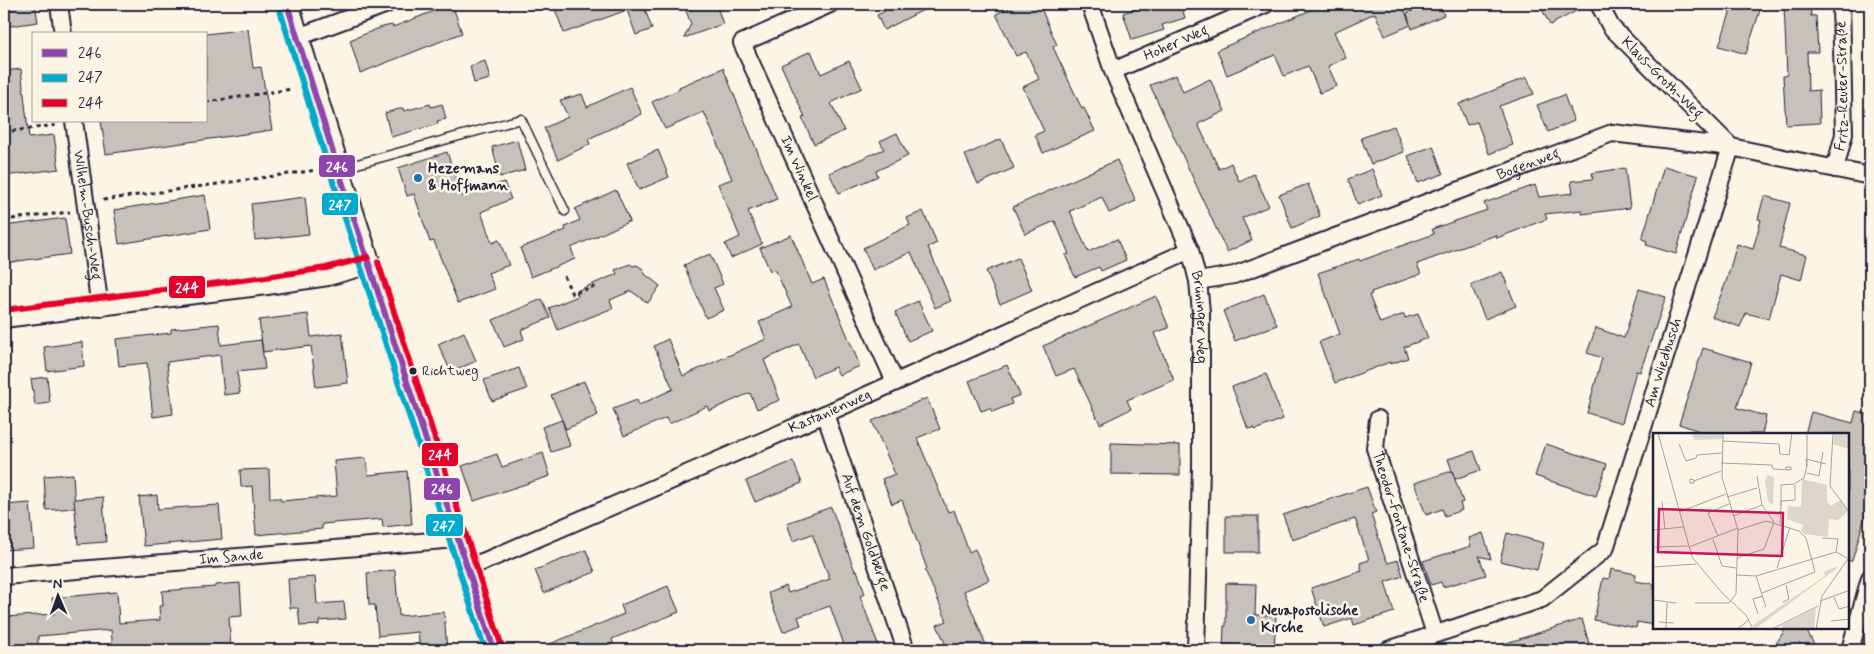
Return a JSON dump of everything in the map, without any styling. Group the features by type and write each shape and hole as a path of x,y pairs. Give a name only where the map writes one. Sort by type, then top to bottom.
{"street":[{"path":"59,4 63,32"},
{"path":"287,4 337,168 494,650"},
{"path":"298,37 387,4"},
{"name":"Im Winkel","path":"830,4 742,43 895,382"},
{"name":"Brüninger Weg","path":"1090,4 1113,71 1190,250 1198,281 1200,312 1201,468 1196,650"},
{"name":"Hoher Weg","path":"1113,71 1266,4"},
{"name":"Klaus-Groth-Weg","path":"1599,4 1611,27 1731,147"},
{"name":"Fritz-Reuter-Straße","path":"1835,169 1844,134 1842,4"},
{"name":"Wilhelm-Busch-Weg","path":"74,122 100,308"},
{"name":"Bogenweg","path":"1198,281 1234,276 1612,133 1731,147 1870,176"},
{"name":"Am Wiedbusch","path":"1388,650 1542,599 1604,549 1731,147"},
{"name":"Kastanienweg","path":"468,566 485,561 825,414 1190,250"},
{"path":"4,319 328,277 370,265"},
{"name":"Auf dem Goldberge","path":"825,414 906,650"},
{"name":"Theodor-Fontane-Straße","path":"1378,419 1375,448 1435,634"},
{"name":"Im Sande","path":"4,576 458,539"},
{"path":"1850,650 1870,578"}],"lane":[{"path":"337,168 521,119 565,212"}],"path":[{"path":"208,102 298,88 311,84"},
{"path":"4,132 74,122"},
{"path":"4,220 86,210 98,201 337,168"},
{"path":"564,276 572,294 596,286"},
{"path":"1286,650 1296,646"}],"building":[{"path":"4,4 35,4 38,22 4,27"},
{"path":"452,4 462,33 360,73 350,40 382,27 392,25 393,27"},
{"path":"553,4 643,4 652,29 636,35 627,10 564,33"},
{"path":"705,4 716,4 723,24 684,38 691,24 686,11"},
{"path":"882,4 935,4 884,30 877,15 885,11"},
{"path":"1007,4 1039,4 1057,45 1053,47 1082,109 1084,108 1095,131 1043,153 1035,135 1044,131 1023,87 1039,79 1026,52 1016,56 996,14 1009,8"},
{"path":"1151,4 1181,4 1185,18 1162,25 1164,30 1132,40 1123,13"},
{"path":"1325,4 1402,4 1410,24 1407,13 1430,4 1439,4 1444,15 1412,29 1411,25 1385,36 1375,13 1334,32 1346,58 1328,66 1337,86 1320,93 1308,66 1284,76 1275,55 1227,75 1217,50"},
{"path":"1539,4 1589,4 1550,25"},
{"path":"1733,4 1762,4 1746,54 1719,46"},
{"path":"1784,4 1810,4 1811,16 1816,16 1818,52 1807,52 1808,91 1819,90 1820,123 1786,125 1783,76 1787,75"},
{"path":"248,29 253,68 261,67 272,130 106,154 101,122 208,122 208,34"},
{"path":"811,51 821,74 849,61 862,88 831,103 844,131 814,144 802,118 805,117 781,65"},
{"path":"485,61 490,79 474,83 470,66"},
{"path":"723,68 777,199 748,211 762,244 731,258 725,244 740,237 718,184 732,179 704,112 665,129 652,102 680,89 679,87"},
{"path":"21,69 29,138 54,135 59,169 4,176 4,71"},
{"path":"1176,75 1183,92 1210,79 1225,111 1198,124 1219,169 1231,163 1239,181 1254,174 1269,206 1242,218 1252,240 1227,252 1150,85"},
{"path":"1527,77 1534,94 1499,106 1513,145 1489,154 1477,122 1467,125 1459,104"},
{"path":"630,87 642,114 588,139 590,144 558,160 544,128 568,117 560,100 582,94 587,107"},
{"path":"1564,95 1574,121 1548,132 1537,105"},
{"path":"430,104 431,107 442,104 446,119 437,121 438,124 391,137 385,113 403,108 404,111"},
{"path":"1394,126 1404,152 1371,164 1361,138"},
{"path":"897,133 908,156 876,171 878,176 839,193 829,173 884,149 880,141"},
{"path":"1001,139 1014,168 978,184 965,155"},
{"path":"517,140 525,170 500,177 492,147"},
{"path":"1433,146 1443,174 1418,183 1408,156"},
{"path":"658,150 669,177 639,190 627,163"},
{"path":"447,152 462,196 504,182 511,199 481,212 492,243 499,240 509,265 488,273 495,289 458,303 434,241 430,242 414,194 407,196 398,168"},
{"path":"1117,160 1136,201 1109,213 1102,197 1070,211 1088,252 1117,239 1126,260 1101,271 1099,267 1075,277 1065,255 1069,254 1055,221 1025,234 1013,207"},
{"path":"1664,166 1698,176 1676,254 1646,245 1647,241 1642,239"},
{"path":"1625,168 1630,208 1582,214 1582,210 1545,214 1547,219 1497,238 1496,235 1417,264 1421,274 1371,292 1372,294 1369,295 1380,323 1404,314 1405,318 1418,314 1428,338 1404,347 1408,358 1390,364 1390,362 1335,383 1319,342 1340,334 1318,273 1359,259 1360,261 1434,234 1432,229 1487,210 1484,203 1535,185 1539,197 1573,193 1571,181 1593,179 1592,173"},
{"path":"1372,169 1382,195 1358,205 1348,179"},
{"path":"1308,184 1320,216 1292,228 1279,195"},
{"path":"616,190 630,221 571,248 575,259 531,277 520,248 566,230 565,227 580,220 575,209"},
{"path":"205,195 210,229 119,244 114,210"},
{"path":"1764,196 1790,203 1779,248 1807,255 1801,280 1781,274 1769,319 1746,313 1740,327 1712,317 1726,282 1737,244 1753,249 1761,220 1758,219"},
{"path":"305,197 309,234 255,240 251,204"},
{"path":"923,211 937,243 928,247 951,301 935,308 911,252 873,270 863,248 910,225 907,218"},
{"path":"65,218 70,254 4,263 4,226"},
{"path":"791,235 812,284 824,279 860,366 839,375 835,367 813,377 799,344 764,360 780,400 757,409 750,393 709,411 707,406 669,424 666,418 624,436 613,409 637,400 639,405 673,389 654,346 668,339 683,376 766,339 759,322 792,307 775,269 770,271 760,248"},
{"path":"710,254 723,284 714,288 724,310 706,318 684,265"},
{"path":"1018,258 1032,290 1000,304 986,271"},
{"path":"630,264 633,266 637,265 643,269 645,274 660,286 648,303 631,291 610,300 613,308 558,330 549,308 578,296 576,291 617,274 615,270"},
{"path":"1502,272 1516,306 1485,319 1471,285"},
{"path":"1639,289 1666,297 1640,372 1636,371 1622,423 1587,413 1602,358 1587,353 1596,328 1624,338"},
{"path":"1264,294 1277,325 1235,341 1223,311"},
{"path":"1156,296 1169,328 1154,333 1174,380 1127,400 1131,409 1100,424 1074,369 1056,376 1043,346"},
{"path":"542,299 550,318 521,330 524,339 504,347 493,320"},
{"path":"918,301 932,331 908,341 895,312"},
{"path":"308,314 311,337 342,333 348,383 316,387 311,346 263,352 259,320"},
{"path":"219,324 221,345 261,340 265,369 237,372 240,393 224,395 220,355 167,362 173,414 153,417 147,363 119,366 116,339 171,333 171,329"},
{"path":"464,332 476,361 451,372 438,344"},
{"path":"82,342 84,366 47,371 44,347"},
{"path":"1703,348 1751,362 1737,408 1766,416 1762,433 1705,433 1679,424"},
{"path":"1007,365 1020,395 1010,399 1012,404 992,412 990,408 981,411 969,381"},
{"path":"519,368 527,389 492,401 484,380"},
{"path":"1266,374 1283,419 1255,430 1254,428 1248,429 1232,387"},
{"path":"47,377 50,403 35,405 31,379"},
{"path":"584,381 598,415 566,429 551,395"},
{"path":"927,398 940,429 917,438 948,512 954,510 969,552 975,549 989,580 964,591 988,650 948,650 937,625 947,621 925,570 927,569 902,500 892,504 882,479 895,474 872,421"},
{"path":"1856,411 1870,415 1870,499 1852,561 1849,561 1849,433 1805,433 1811,412 1853,423"},
{"path":"562,420 570,446 551,452 542,427"},
{"path":"1111,443 1180,445 1180,475 1111,474"},
{"path":"1546,444 1607,464 1596,496 1535,476"},
{"path":"1474,451 1481,470 1455,479 1448,459"},
{"path":"543,453 550,476 474,501 462,466 497,454 502,467"},
{"path":"366,458 368,475 407,471 412,524 383,527 382,519 322,524 322,529 256,535 252,486 241,487 240,470 269,469 270,498 280,498 281,501 337,496 334,461"},
{"path":"793,461 802,483 755,502 746,481"},
{"path":"1452,471 1463,502 1460,503 1462,510 1445,516 1442,509 1426,515 1414,483"},
{"path":"73,474 75,508 46,510 44,476"},
{"path":"1367,487 1376,512 1371,514 1384,555 1388,563 1398,560 1403,576 1385,582 1394,612 1354,625 1352,618 1324,627 1311,588 1362,571 1360,563 1369,560 1355,519 1292,540 1283,515"},
{"path":"157,495 158,509 219,505 222,539 144,546 139,497"},
{"path":"103,497 106,542 78,544 74,499"},
{"path":"30,503 34,548 4,550 4,505"},
{"path":"831,507 855,571 857,570 865,594 860,596 880,650 846,650 830,606 798,617 801,625 783,632 768,593 786,586 788,593 830,579 812,534 793,541 787,523"},
{"path":"1226,516 1258,516 1258,552 1226,552"},
{"path":"1483,533 1491,559 1479,556 1486,575 1443,587 1441,582 1431,585 1423,561 1471,546 1469,538"},
{"path":"1507,533 1544,543 1537,570 1500,561"},
{"path":"586,550 595,572 544,593 535,570"},
{"path":"1611,569 1636,574 1635,581 1653,584 1653,625 1637,622 1636,628 1594,620 1603,578 1609,579"},
{"path":"395,570 399,616 444,612 447,650 420,650 418,632 378,636 375,605 369,605 367,573"},
{"path":"315,577 317,604 344,602 346,619 319,621 319,625 300,626 298,608 290,608 288,579"},
{"path":"240,583 242,616 229,617 231,650 113,650 111,630 38,636 38,650 5,650 4,617 54,614 52,598 117,592 119,623 160,620 159,606 163,606 162,591"},
{"name":"Neuapostolische Kirche","path":"1226,583 1256,584 1255,615 1276,615 1274,649 1223,650 1224,626 1226,626"},
{"path":"668,586 679,612 612,639 615,650 535,650 624,614 621,605"},
{"path":"1582,619 1591,650 1495,650 1494,647"},
{"path":"1785,629 1806,629 1817,650 1772,650"}],"transit line":[{"name":"246","path":"287,4 338,169 494,650"},
{"name":"247","path":"279,7 330,172 485,650"},
{"name":"244","path":"4,310 266,277 326,268 368,257"},
{"name":"244","path":"378,262 502,647"}],"place":[{"name":"Hezemans & Hoffmann","path":"418,178"},
{"name":"Richtweg","path":"413,371"},
{"name":"Neuapostolische Kirche","path":"1251,620"}]}
